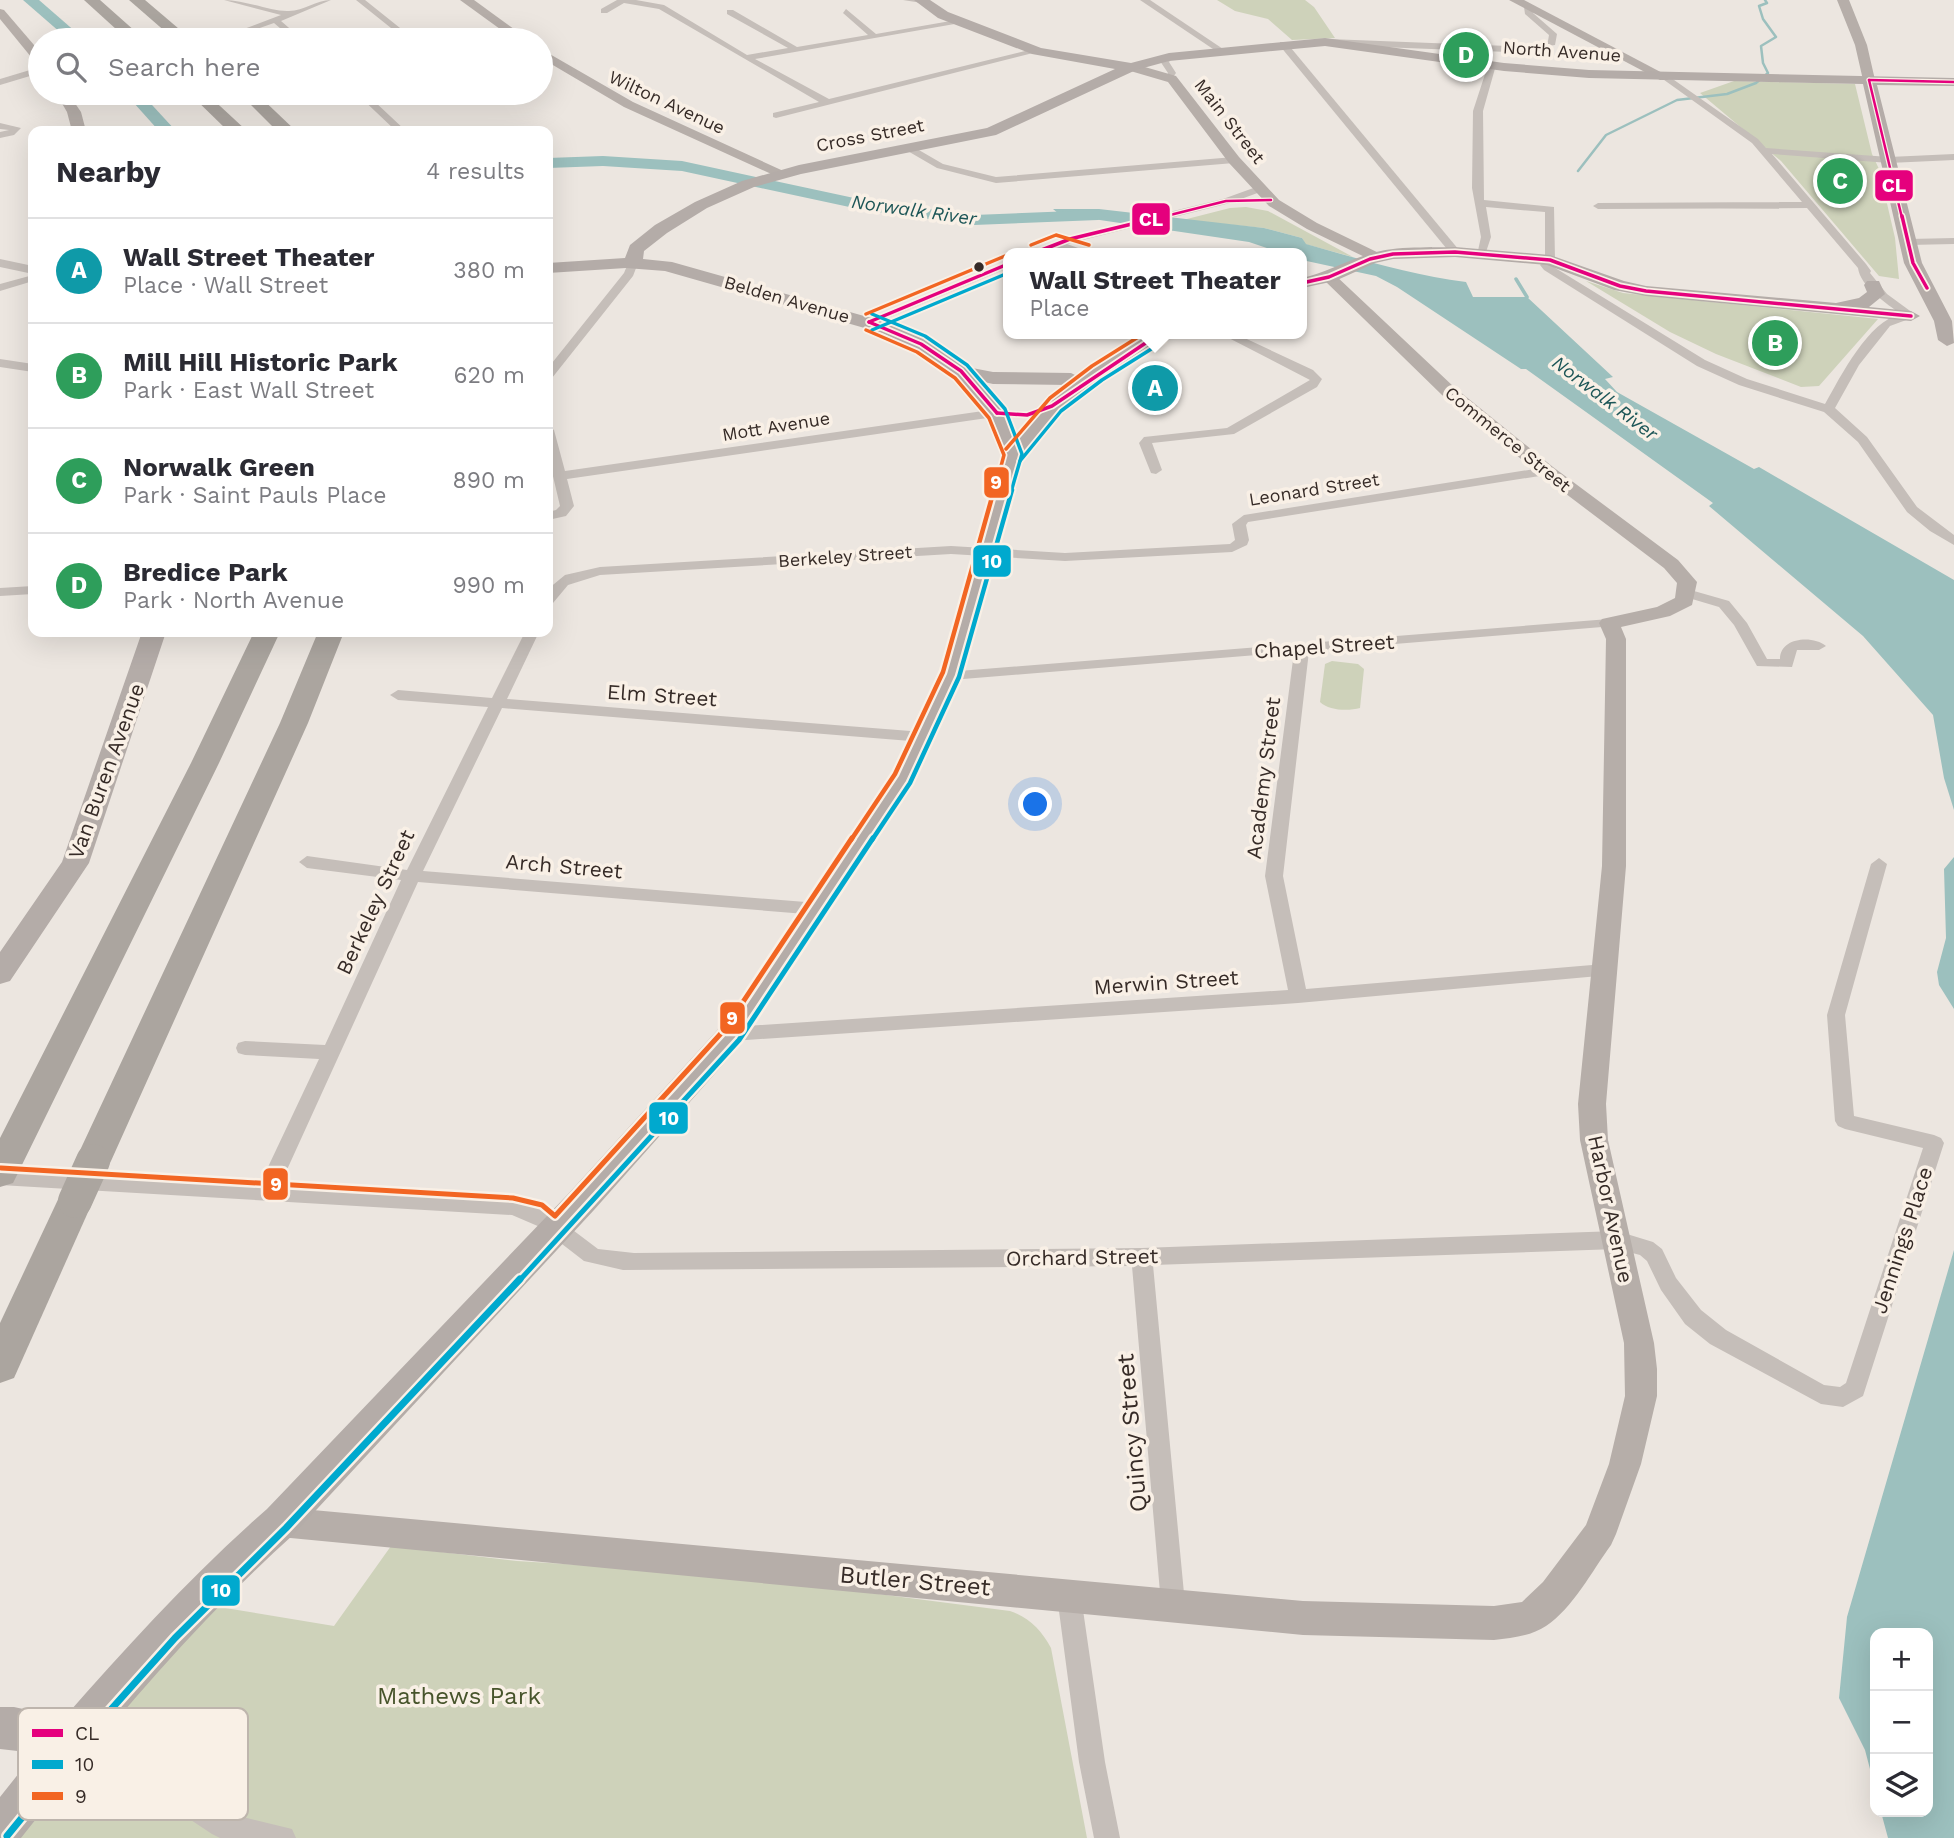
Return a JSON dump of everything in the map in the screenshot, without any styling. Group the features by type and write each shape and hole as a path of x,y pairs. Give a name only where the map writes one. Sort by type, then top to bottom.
{"highway":[{"path":"83,0 103,11"},
{"path":"91,0 122,28"},
{"path":"136,0 170,28"},
{"path":"210,105 232,126"},
{"path":"262,107 282,126"},
{"path":"262,107 294,126"},
{"path":"205,763 219,703 249,637"},
{"path":"3,1169 265,637"},
{"path":"0,1366 279,757 329,637"},
{"path":"279,757 318,698 345,637"}],"main road":[{"path":"466,0 506,28"},
{"name":"Main Street","path":"917,0 933,10 1037,51 1131,67 1170,78 1234,160 1270,200 1312,226 1374,258"},
{"path":"1515,0 1664,77"},
{"path":"1843,0 1861,45 1913,263 1952,342"},
{"path":"0,12 28,46"},
{"name":"North Avenue","path":"1131,67 1169,57 1325,42 1492,65 1569,72 1664,77 1954,82"},
{"name":"Wilton Avenue","path":"553,66 776,176"},
{"name":"Cross Street","path":"633,263 636,249 654,234 691,210 725,193 776,176 998,129 1131,67"},
{"path":"70,105 78,126"},
{"path":"1307,281 1336,275 1374,258 1393,254 1481,253 1550,260 1620,286 1646,291 1911,316 1952,342"},
{"name":"Belden Avenue","path":"553,268 633,263 684,270 869,322 921,344 961,371 997,413 1013,454"},
{"path":"1911,316 1906,288 1908,270 1913,263"},
{"name":"Commerce Street","path":"1336,275 1448,391 1547,471 1671,564 1687,582 1687,593"},
{"path":"1826,307 1865,302 1876,294 1869,278"},
{"path":"1911,316 1927,288"},
{"path":"100,1708 216,1582 280,1522 556,1228 732,1034 903,778 923,737 951,675 1013,454 1055,405 1097,373 1151,339"},
{"path":"961,371 993,378 1071,379"},
{"path":"997,413 1013,398 1097,373"},
{"path":"997,413 1020,417 1055,405"},
{"name":"Chapel Street","path":"1609,623 1663,612 1685,601 1687,593"},
{"name":"Harbor Avenue","path":"1545,1604 1599,1534 1625,1464 1641,1396 1639,1343 1594,1140 1593,1122 1614,866 1616,639 1609,623"},
{"name":"Van Buren Avenue","path":"0,974 75,863 152,637"},
{"name":"Butler Street","path":"280,1522 1303,1618 1494,1623 1520,1620 1534,1614 1545,1604"},
{"path":"0,1728 18,1730"},
{"path":"0,1831 18,1808"}],"street":[{"path":"228,0 289,14"},
{"path":"254,28 327,0"},
{"path":"360,0 396,28"},
{"path":"604,11 623,0 658,6 827,102"},
{"path":"1144,0 1222,51"},
{"path":"1325,42 1508,49 1552,43 1553,34 1529,15 1528,7"},
{"path":"846,11 875,37"},
{"path":"730,12 795,49"},
{"path":"275,20 285,28"},
{"path":"746,58 962,22"},
{"path":"1283,44 1455,252"},
{"path":"776,115 1037,51"},
{"path":"1169,57 1164,62 1172,73 1170,78"},
{"path":"1481,253 1486,237 1479,203 1478,122 1479,108 1492,65"},
{"path":"0,82 28,74"},
{"path":"1664,77 1755,141 1869,278 1894,306 1911,316"},
{"path":"374,105 396,126"},
{"path":"0,126 16,128 11,133 0,135"},
{"path":"909,148 940,166 996,180 1234,160"},
{"path":"1764,151 1889,160 1954,157"},
{"path":"1046,248 1070,239 1226,201 1259,188"},
{"path":"1226,201 1270,200"},
{"path":"1479,203 1550,209 1550,260 1545,265 1548,268 1701,363 1743,382 1828,409 1850,424 1908,506 1954,541"},
{"path":"1598,205 1809,205"},
{"path":"1909,242 1954,241"},
{"path":"1056,244 1070,248"},
{"path":"0,263 28,269"},
{"path":"553,369 629,274 633,263"},
{"path":"869,322 1003,266"},
{"path":"0,288 28,280"},
{"path":"1828,409 1854,364 1885,324 1896,318 1911,316"},
{"path":"1156,470 1144,443 1148,440 1230,431 1313,384 1316,379 1309,373 1238,339"},
{"path":"0,363 28,367"},
{"name":"Mott Avenue","path":"560,476 975,414 997,413"},
{"path":"553,452 567,506 554,514"},
{"name":"Leonard Street","path":"986,551 1065,557 1232,548 1240,545 1242,540 1239,524 1244,519 1547,471"},
{"name":"Berkeley Street","path":"553,589 555,585 570,578 600,571 951,550 986,551"},
{"path":"0,592 28,590"},
{"path":"1687,593 1724,604 1740,623 1762,663 1787,664 1787,653 1792,645 1819,646"},
{"name":"Chapel Street","path":"951,675 1609,623"},
{"name":"Berkeley Street","path":"266,1194 412,876 530,637"},
{"name":"Academy Street","path":"1298,996 1275,876 1302,648"},
{"name":"Elm Street","path":"398,695 923,737"},
{"name":"Arch Street","path":"307,862 412,876 818,909"},
{"name":"Jennings Place","path":"1617,1240 1646,1248 1655,1255 1668,1284 1693,1317 1718,1338 1821,1394 1843,1397 1855,1389 1934,1143 1845,1121 1836,1015 1879,864"},
{"name":"Merwin Street","path":"732,1034 1298,996 1604,970"},
{"path":"245,1048 330,1052"},
{"name":"Orchard Street","path":"3,1169 266,1194 512,1207 538,1213 590,1254 613,1261 634,1262 1142,1257 1617,1240"},
{"name":"Quincy Street","path":"1142,1257 1173,1604"},
{"path":"1069,1596 1092,1762 1107,1838"},
{"path":"214,1820 221,1825 283,1838"}],"green space":[{"path":"1217,0 1305,0 1314,7 1335,38 1292,40 1268,19 1235,11"},
{"path":"1734,81 1855,84 1895,238 1899,279 1879,276 1781,161 1700,93"},
{"path":"1246,207 1268,211 1353,257 1305,244 1302,238 1264,228 1183,220 1230,208"},
{"path":"1586,281 1623,293 1878,319 1819,386 1801,387 1716,354 1670,332"},
{"path":"1332,661 1358,664 1364,669 1360,708 1339,710 1320,702 1325,664"},
{"name":"Mathews Park","path":"391,1546 517,1561 724,1574 1010,1611 1034,1625 1051,1648 1087,1838 8,1838 24,1820 248,1820 248,1708 123,1708 213,1606 334,1626"}],"water":[{"path":"1053,209 1099,209 1264,228 1302,238 1306,244 1365,261 1466,282 1473,297 1527,297 1613,377 1605,379 1617,392 1754,469 1759,467 1954,580 1954,810 1944,778 1933,715 1863,636 1709,506 1713,503 1526,369 1521,369 1376,276 1307,261 1307,248 1267,248 1249,242 1093,219 1065,219"},
{"path":"1954,857 1954,1009 1939,985 1937,972 1946,938 1944,869"},
{"path":"1954,1250 1954,1838 1888,1838 1882,1817 1933,1817 1933,1628 1870,1628 1870,1769 1865,1750 1839,1698 1847,1617"}],"waterway":[{"name":"Norwalk River","path":"30,0 64,28"},
{"path":"1578,171 1606,135 1677,100 1727,94 1756,83 1768,73 1763,63 1761,46 1776,37 1763,19 1759,6 1767,3 1765,0"},
{"name":"Norwalk River","path":"144,105 163,126"},
{"name":"Norwalk River","path":"553,163 603,161 682,166 868,206 974,220 1098,215"},
{"path":"1516,279 1527,297"}],"transit line":[{"name":"CL","path":"1869,80 1913,263 1927,288"},
{"name":"CL","path":"1869,80 1954,82"},
{"name":"CL","path":"1047,248 1070,239 1226,201 1271,200"},
{"name":"9","path":"1031,245 1056,235 1089,245"},
{"name":"CL","path":"1307,282 1329,277 1370,259 1393,254 1455,252 1550,260 1620,286 1646,291 1911,316"},
{"name":"9","path":"866,314 1003,257"},
{"name":"CL","path":"869,322 1003,266"},
{"name":"10","path":"872,330 1003,275"},
{"name":"10","path":"112,1708 211,1600 286,1528 588,1207 739,1040 910,783 959,677 1022,454 1005,409 967,365 925,336 872,314"},
{"name":"CL","path":"869,322 921,344 961,371 997,413"},
{"name":"9","path":"1,1168 513,1198 542,1205 555,1216 725,1029 895,774 943,672 1004,455 989,418 955,378 917,352 866,330"},
{"name":"9","path":"1006,449 1050,398 1092,366 1135,339"},
{"name":"CL","path":"997,413 1027,415 1052,406 1152,339"},
{"name":"10","path":"1020,461 1061,411 1102,380 1164,341"},
{"name":"10","path":"7,1836 20,1820"}],"place":[{"name":"Bredice Park","path":"1466,55"},
{"name":"Norwalk Green","path":"1840,181"},
{"name":"Mill Hill Historic Park","path":"1775,343"},
{"name":"Wall Street Theater","path":"1155,388"}]}
